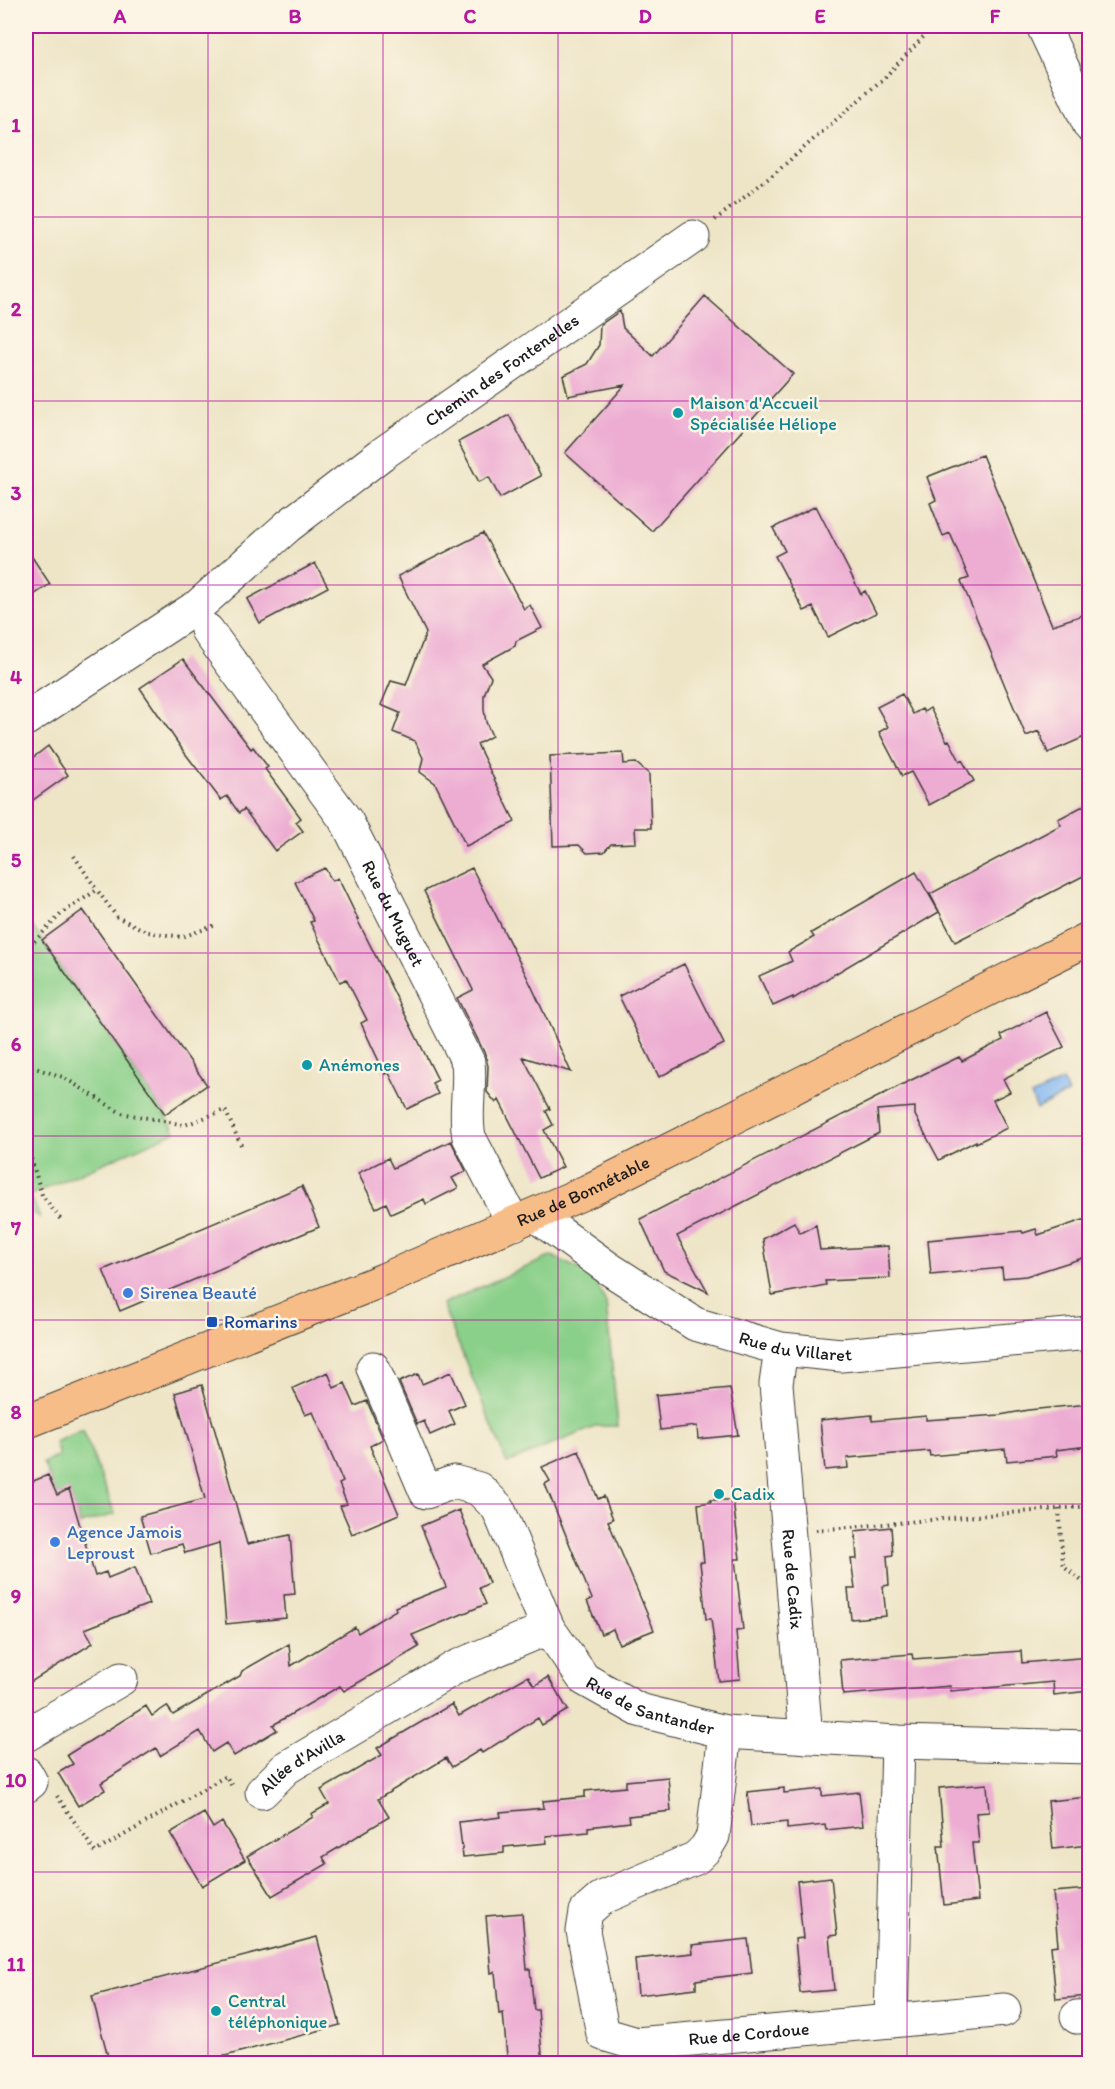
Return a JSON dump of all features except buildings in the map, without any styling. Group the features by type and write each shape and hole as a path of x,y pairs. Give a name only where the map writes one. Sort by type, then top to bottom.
{"main road":[{"name":"Rue de Bonnétable","path":"26,1423 383,1280 588,1191 1089,938"}],"street":[{"path":"1043,26 1089,126"},
{"name":"Chemin des Fontenelles","path":"26,719 198,606 288,526 382,454 693,237"},
{"name":"Rue du Muguet","path":"207,630 347,822 468,1062 470,1089 466,1125 469,1137 525,1219"},
{"name":"Rue du Villaret","path":"525,1219 696,1324 781,1349 841,1355 1089,1333"},
{"name":"Rue de Cadix","path":"781,1349 776,1384 806,1737"},
{"name":"Rue de Santander","path":"373,1368 426,1492 454,1482 479,1489 498,1509 548,1628 584,1679 639,1710 725,1732 898,1742 1089,1747"},
{"name":"Allée d'Avilla","path":"262,1792 286,1768 456,1667 548,1628"},
{"path":"26,1735 121,1679"},
{"name":"Rue de Cordoue","path":"725,1732 712,1836 706,1848 696,1858 602,1898 586,1912 583,1931 603,2034 637,2044 891,2021"},
{"path":"898,1742 891,2021 1004,2010"}],"path":[{"path":"693,237 808,145 884,78 934,26"},
{"path":"74,856 117,917 148,932 182,937 216,925"},
{"path":"26,950 62,913 97,890"},
{"path":"26,1069 32,1067 63,1077 121,1113 185,1125 225,1110 241,1145"},
{"path":"26,1124 30,1155 42,1195 61,1220"},
{"path":"788,1533 1089,1506"},
{"path":"1059,1509 1064,1565 1089,1588"},
{"name":"Allée d'Avilla","path":"27,1780 48,1783 95,1852 226,1776 243,1803 262,1792"}],"green space":[{"path":"32,926 165,1114 175,1132 30,1195 40,1217 26,1209 26,931"},
{"path":"552,1256 593,1276 606,1303 618,1426 597,1426 507,1463 442,1304"},
{"path":"83,1430 115,1514 80,1524 69,1490 57,1495 43,1463 59,1456 55,1442"}],"water":[{"path":"1062,1081 1068,1093 1037,1109 1031,1096"}],"place":[{"name":"Maison d'Accueil Spécialisée Héliope","path":"678,413"},
{"name":"Anémones","path":"307,1065"},
{"name":"Sirenea Beauté","path":"128,1293"},
{"name":"Romarins","path":"212,1322"},
{"name":"Cadix","path":"719,1494"},
{"name":"Agence Jamois Leproust","path":"55,1542"},
{"name":"Central téléphonique","path":"216,2011"}]}
